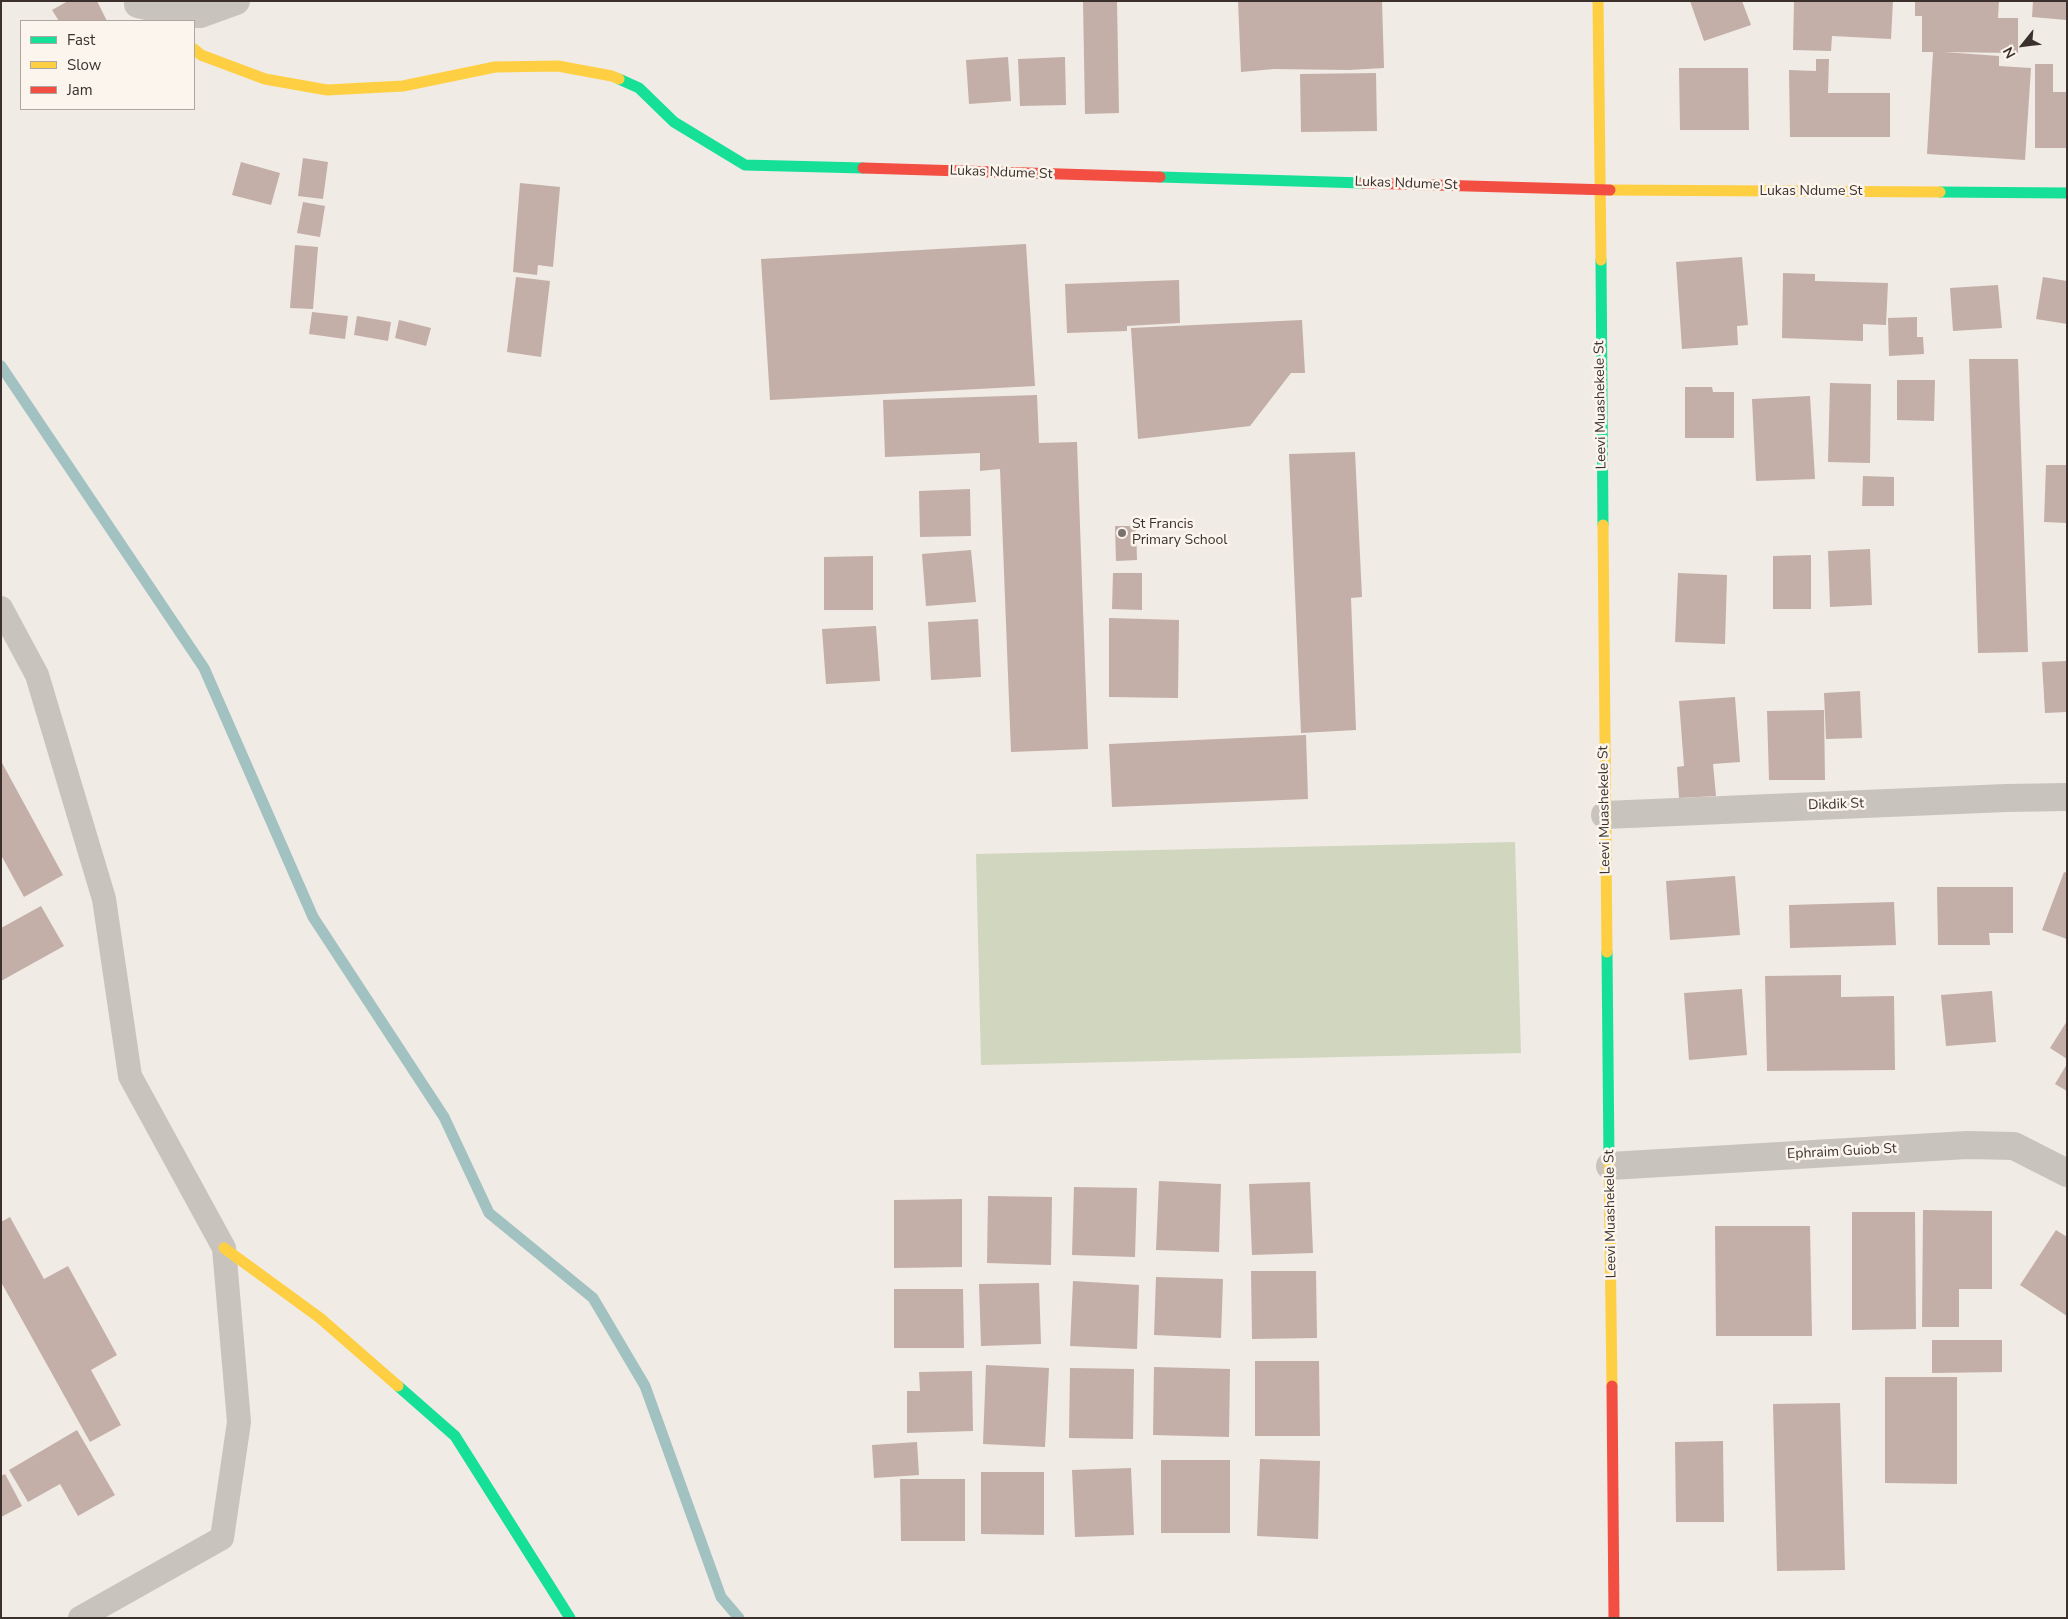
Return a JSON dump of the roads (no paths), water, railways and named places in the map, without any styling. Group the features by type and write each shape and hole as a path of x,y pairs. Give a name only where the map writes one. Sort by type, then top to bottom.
{"street":[{"path":"137,3 178,13 200,14 236,1"},
{"name":"Leevi Muashekele St","path":"1598,1 1614,1618"},
{"path":"137,3 159,20"},
{"name":"Lukas Ndume St","path":"195,50 201,55 265,79 327,90 403,86 495,67 558,66 612,76 639,88 674,122 745,165 1599,190 2067,193"},
{"name":"Dikdik St","path":"1605,815 2006,798 2067,798"},
{"name":"Ephraim Guiob St","path":"1610,1166 1967,1145 2014,1146 2067,1173"},
{"path":"224,1248 320,1318 455,1436 570,1618"}],"lane":[{"path":"1,608 37,675 104,899 130,1076 224,1248 239,1422 222,1538 80,1618"}],"waterway":[{"path":"1,366 204,668 313,917 444,1117 489,1213 593,1298 645,1386 721,1597 739,1618"}],"place":[{"name":"St Francis Primary School","path":"1122,533"}]}
